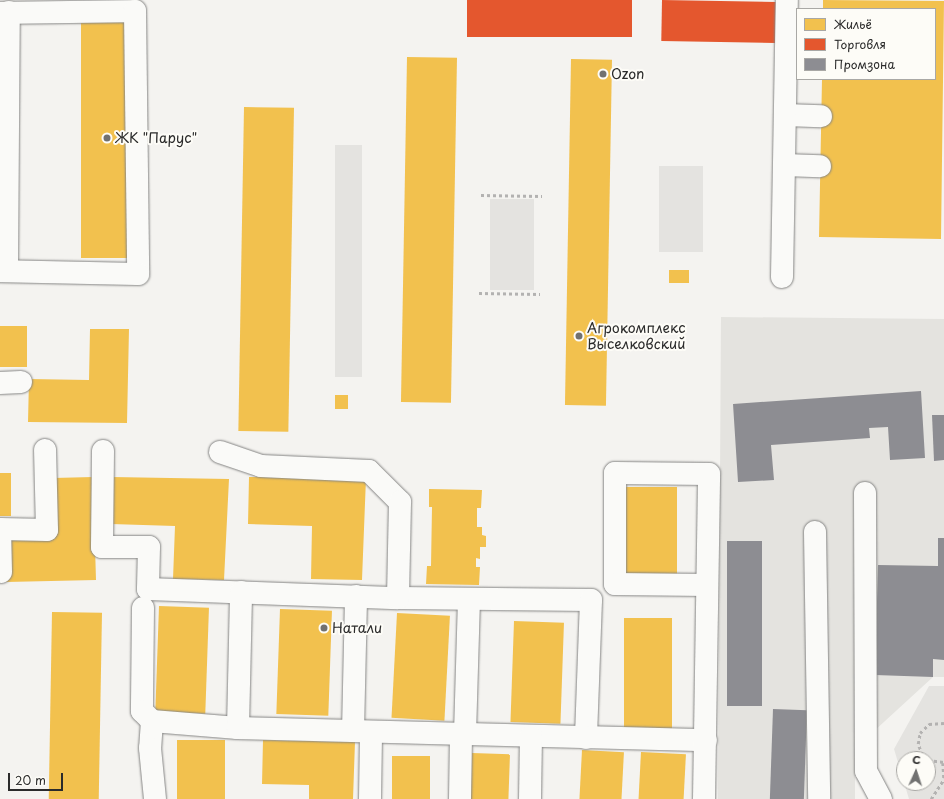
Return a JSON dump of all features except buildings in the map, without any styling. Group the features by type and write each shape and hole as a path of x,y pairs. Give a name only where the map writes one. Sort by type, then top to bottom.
{"lane":[{"path":"135,11 138,274 4,271 5,13 135,11"},
{"path":"782,277 785,115 791,68 790,11"},
{"path":"785,115 821,116"},
{"path":"784,165 820,166"},
{"path":"1,572 0,529 47,530 45,450"},
{"path":"103,451 102,547 149,548 148,589 398,598 591,600 586,738"},
{"path":"220,452 261,466 369,471 400,502 398,598"},
{"path":"704,799 709,474 615,473 615,584 707,585"},
{"path":"865,492 866,771 881,799"},
{"path":"815,532 819,799"},
{"path":"238,728 240,592"},
{"path":"356,596 362,732 370,799"},
{"path":"460,799 469,599"},
{"path":"143,608 142,711 152,721 238,728 530,737 706,740"},
{"path":"152,721 150,748 155,799"},
{"path":"530,737 530,799"}],"path":[{"path":"481,195 542,196"},
{"path":"479,293 540,294"},
{"path":"921,751 918,744 920,733 928,724 944,723"},
{"path":"932,799 944,779 944,763"}],"shaded area":[{"path":"335,145 362,145 362,377 335,377"},
{"path":"659,166 703,166 703,252 659,252"},
{"path":"490,199 534,199 534,290 490,290"},
{"path":"721,317 944,319 944,677 933,677 873,732 855,733 855,799 718,799"},
{"path":"929,686 944,686 944,799 909,799 906,791 936,791 936,751 896,751 896,756 894,749"}],"place":[{"name":"Ozon","path":"603,74"},
{"name":"ЖК \"Парус\"","path":"107,138"},
{"name":"Агрокомплекс Выселковский","path":"579,336"},
{"name":"Натали","path":"324,628"}]}
